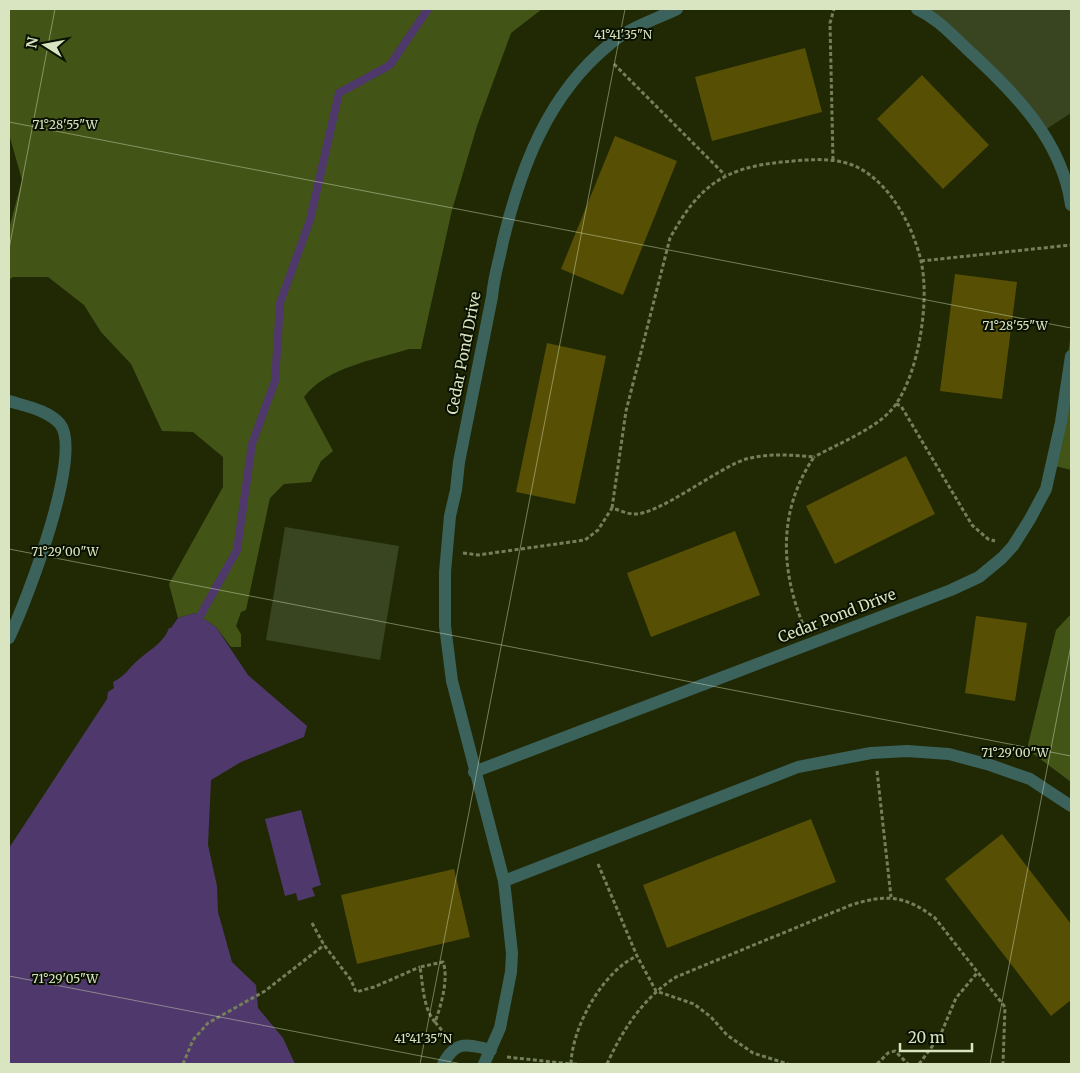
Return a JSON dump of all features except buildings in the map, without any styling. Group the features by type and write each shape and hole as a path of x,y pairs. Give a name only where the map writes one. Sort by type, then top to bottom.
{"street":[{"name":"Cedar Pond Drive","path":"484,1064 500,1028 511,972 511,930 504,881 474,772 452,681 445,626 444,600 447,550 459,462 492,297 494,272 514,193 533,146 554,107 604,50 652,18 677,9"},
{"path":"917,9 938,20 1011,90 1031,115 1050,143 1063,173 1071,205"},
{"name":"Cedar Pond Drive","path":"474,772 950,590 979,577 1013,546 1046,489 1061,422 1071,356"},
{"path":"9,401 43,412 61,424 65,437 66,460 54,515 33,581 9,638"},
{"path":"504,881 798,767 876,753 908,751 950,754 990,764 1030,779 1071,806"},
{"path":"443,1064 449,1052 456,1046 471,1045 491,1050"}],"path":[{"path":"833,160 830,23 834,9"},
{"path":"604,50 625,77 725,176"},
{"path":"447,550 478,555 585,540 598,530 612,508 626,411 670,238 685,212 717,180 757,165 833,160 856,166 869,175 885,190 908,225 921,261 923,317 908,381 896,404 881,420 814,457 770,455 747,459 719,470 657,506 635,514 612,508"},
{"path":"921,261 1071,245"},
{"path":"896,404 901,406 972,525 988,539 1013,546"},
{"path":"810,644 791,586 785,549 786,530 798,489 814,457"},
{"path":"876,753 878,791 891,897"},
{"path":"592,846 603,881 637,956 656,991 694,1004 711,1017 727,1035 754,1053 788,1064"},
{"path":"607,1064 628,1024 656,991 676,977 851,905 891,897 901,899 921,908 935,918 1005,1007 1003,1064"},
{"path":"312,923 324,944 351,980 356,992 374,987 420,967 443,962 446,968 442,998 435,1022"},
{"path":"183,1064 193,1040 208,1022 265,991 324,944"},
{"path":"571,1064 575,1039 585,1013 608,980 628,960 637,956"},
{"path":"420,967 430,1017 456,1046"},
{"path":"919,1064 937,1042 956,998 978,973"},
{"path":"491,1050 499,1056 577,1064"},
{"path":"877,1064 888,1053 896,1051 908,1064"}],"green space":[{"path":"9,9 542,9 511,33 477,126 452,210 421,349 409,349 352,366 325,378 304,397 333,451 321,461 311,482 284,484 270,498 246,610 241,612 236,626 241,634 241,647 231,647 216,627 195,613 178,618 169,584 223,487 223,457 193,432 162,431 131,364 101,332 84,305 48,277 13,277 9,280 9,229 22,180 9,134"},
{"path":"923,9 1071,9 1071,113 1042,132"},
{"path":"1071,334 1071,470 1051,465"},
{"path":"285,527 399,546 380,660 266,640"},
{"path":"1071,614 1071,782 1027,749 1056,630"}],"shaded area":[{"path":"195,613 216,627 248,675 307,726 304,737 241,762 211,780 208,845 217,886 218,912 232,962 256,985 258,1008 283,1038 295,1064 9,1064 9,848 107,699 108,692 114,688 113,682 158,644 178,618"},
{"path":"301,810 321,885 312,888 315,896 298,901 296,893 285,896 265,819"}],"waterway":[{"path":"199,618 237,550 252,444 275,381 280,303 310,220 339,93 390,65 428,9"}]}
